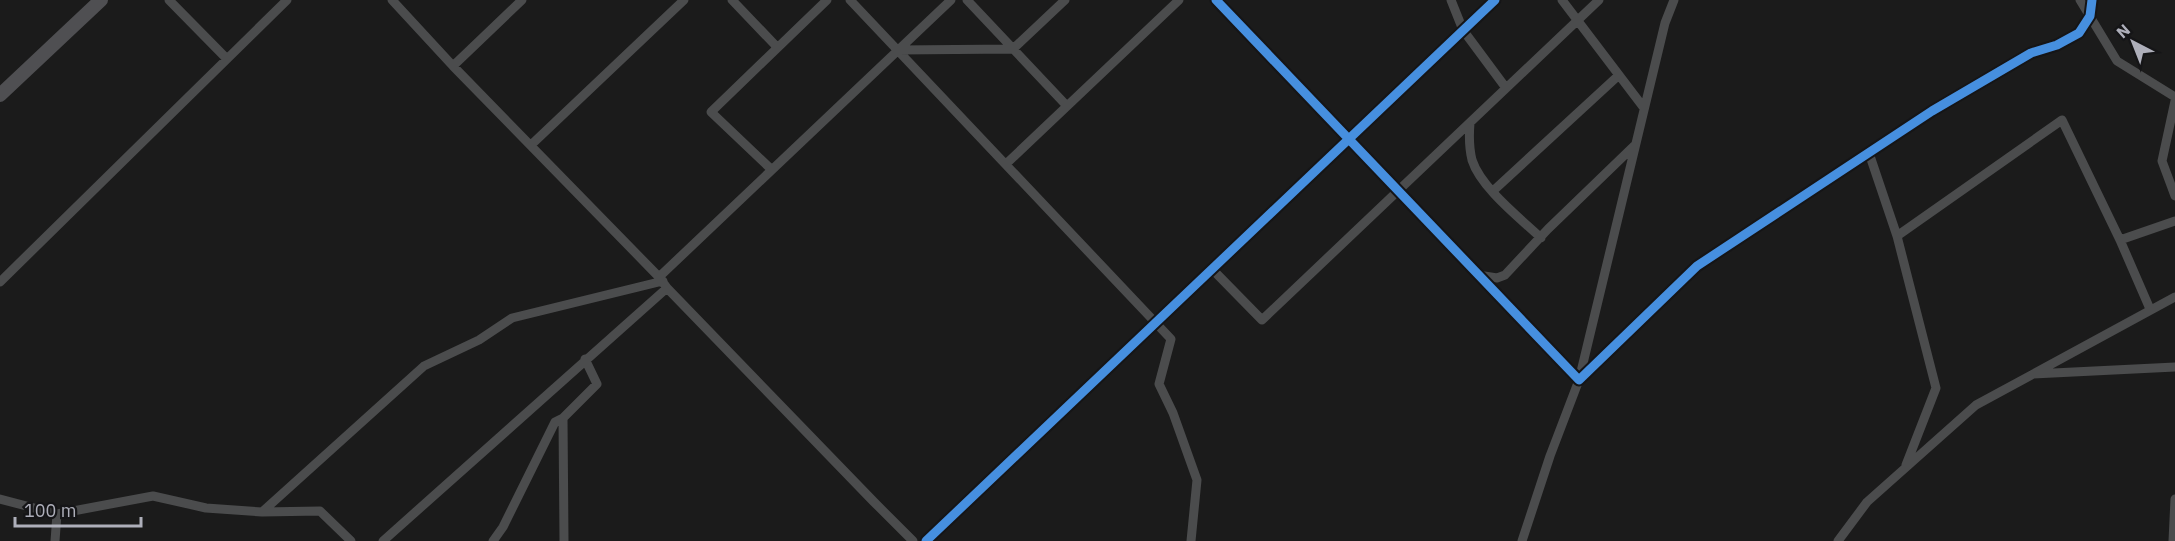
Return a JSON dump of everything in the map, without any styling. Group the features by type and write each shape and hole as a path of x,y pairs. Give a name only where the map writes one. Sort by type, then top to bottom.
{"main road":[{"path":"0,95 101,0"}],"street":[{"path":"169,0 226,59"},
{"path":"0,282 287,0"},
{"path":"392,0 453,66 914,541"},
{"path":"453,66 522,0"},
{"path":"531,145 684,0"},
{"path":"732,0 777,47"},
{"path":"772,170 711,112 827,0"},
{"path":"850,0 1171,339 1159,384 1173,413 1197,480 1191,541"},
{"path":"383,541 585,359 772,170 951,0"},
{"path":"967,0 1067,106"},
{"path":"898,50 1013,49 1065,0"},
{"path":"1006,164 1179,0"},
{"path":"1216,0 1579,380"},
{"path":"1451,0 1463,30 1506,88"},
{"path":"926,541 1495,0"},
{"path":"1562,0 1644,108"},
{"path":"1212,268 1262,320 1599,0"},
{"path":"1522,541 1550,456 1579,380 1665,23 1674,0"},
{"path":"2080,0 2117,61 2175,99 2162,161 2175,196"},
{"path":"1579,380 1697,267 1932,111 2031,53 2056,45 2079,33 2090,15 2092,0"},
{"path":"1493,190 1619,75"},
{"path":"1897,236 2062,120 2120,240 2150,309"},
{"path":"1470,123 1469,140 1473,161 1480,175 1541,238"},
{"path":"1478,275 1497,278 1505,275 1548,229 1635,145"},
{"path":"1869,153 1897,236 1936,388 1905,468"},
{"path":"2120,240 2175,221"},
{"path":"262,512 424,366 479,340 512,318 663,282"},
{"path":"1839,541 1867,502 1976,405 2175,297"},
{"path":"493,541 503,527 555,422 563,418 597,384 585,359"},
{"path":"2031,374 2175,369"},
{"path":"563,418 564,541"},
{"path":"0,499 57,514 153,496 206,508 262,512 320,511 351,541"},
{"path":"2173,541 2175,500"},
{"path":"55,541 57,514"}],"cycle path":[{"path":"1216,0 1579,380 1697,266 1932,111 2031,53 2057,45 2079,33 2090,16 2092,0"},
{"path":"926,541 1495,0"}]}
